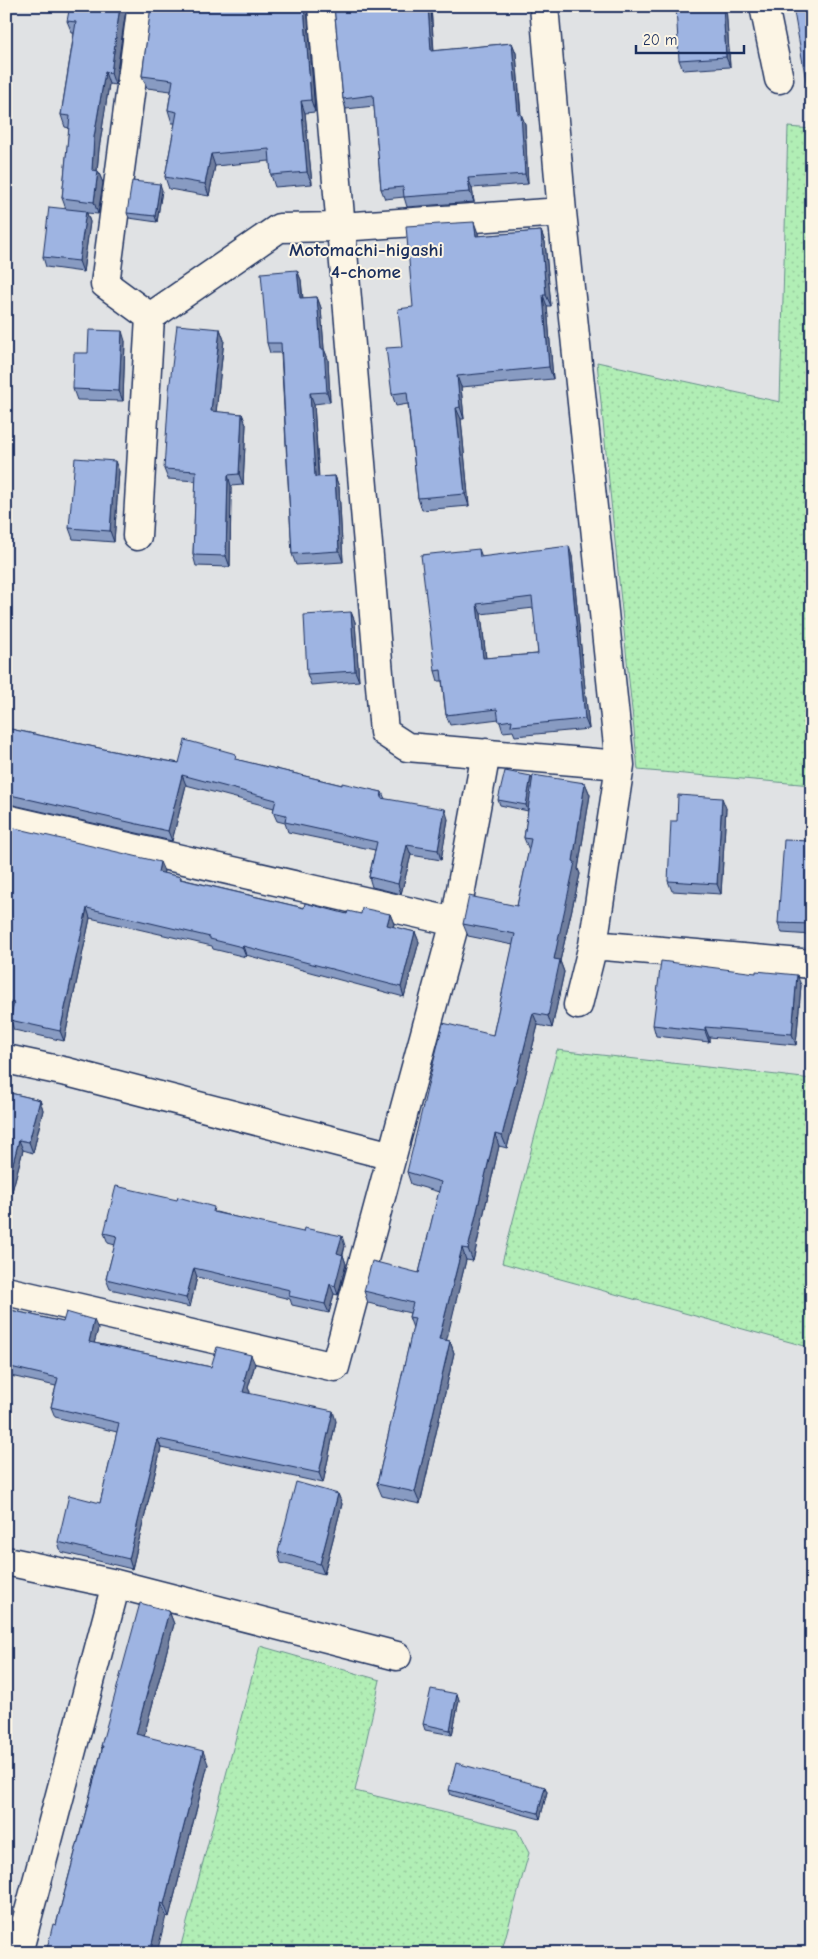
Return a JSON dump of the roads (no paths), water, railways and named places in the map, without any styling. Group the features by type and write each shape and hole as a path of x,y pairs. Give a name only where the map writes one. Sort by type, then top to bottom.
{"street":[{"path":"322,6 384,732 407,747 620,765"},
{"path":"544,6 562,212 620,765 593,945 578,1006"},
{"path":"764,6 779,79"},
{"path":"140,18 105,284 150,317"},
{"path":"150,317 279,228 340,227 562,212"},
{"path":"137,536 150,317"},
{"path":"6,1291 335,1367 455,922 486,753"},
{"path":"6,819 455,922"},
{"path":"593,945 812,964"},
{"path":"6,1059 76,1075 392,1156"},
{"path":"6,1561 116,1584 397,1656"},
{"path":"18,1953 116,1584"}],"district":[{"name":"Motomachi-higashi 4-chome","path":"366,261"}]}
